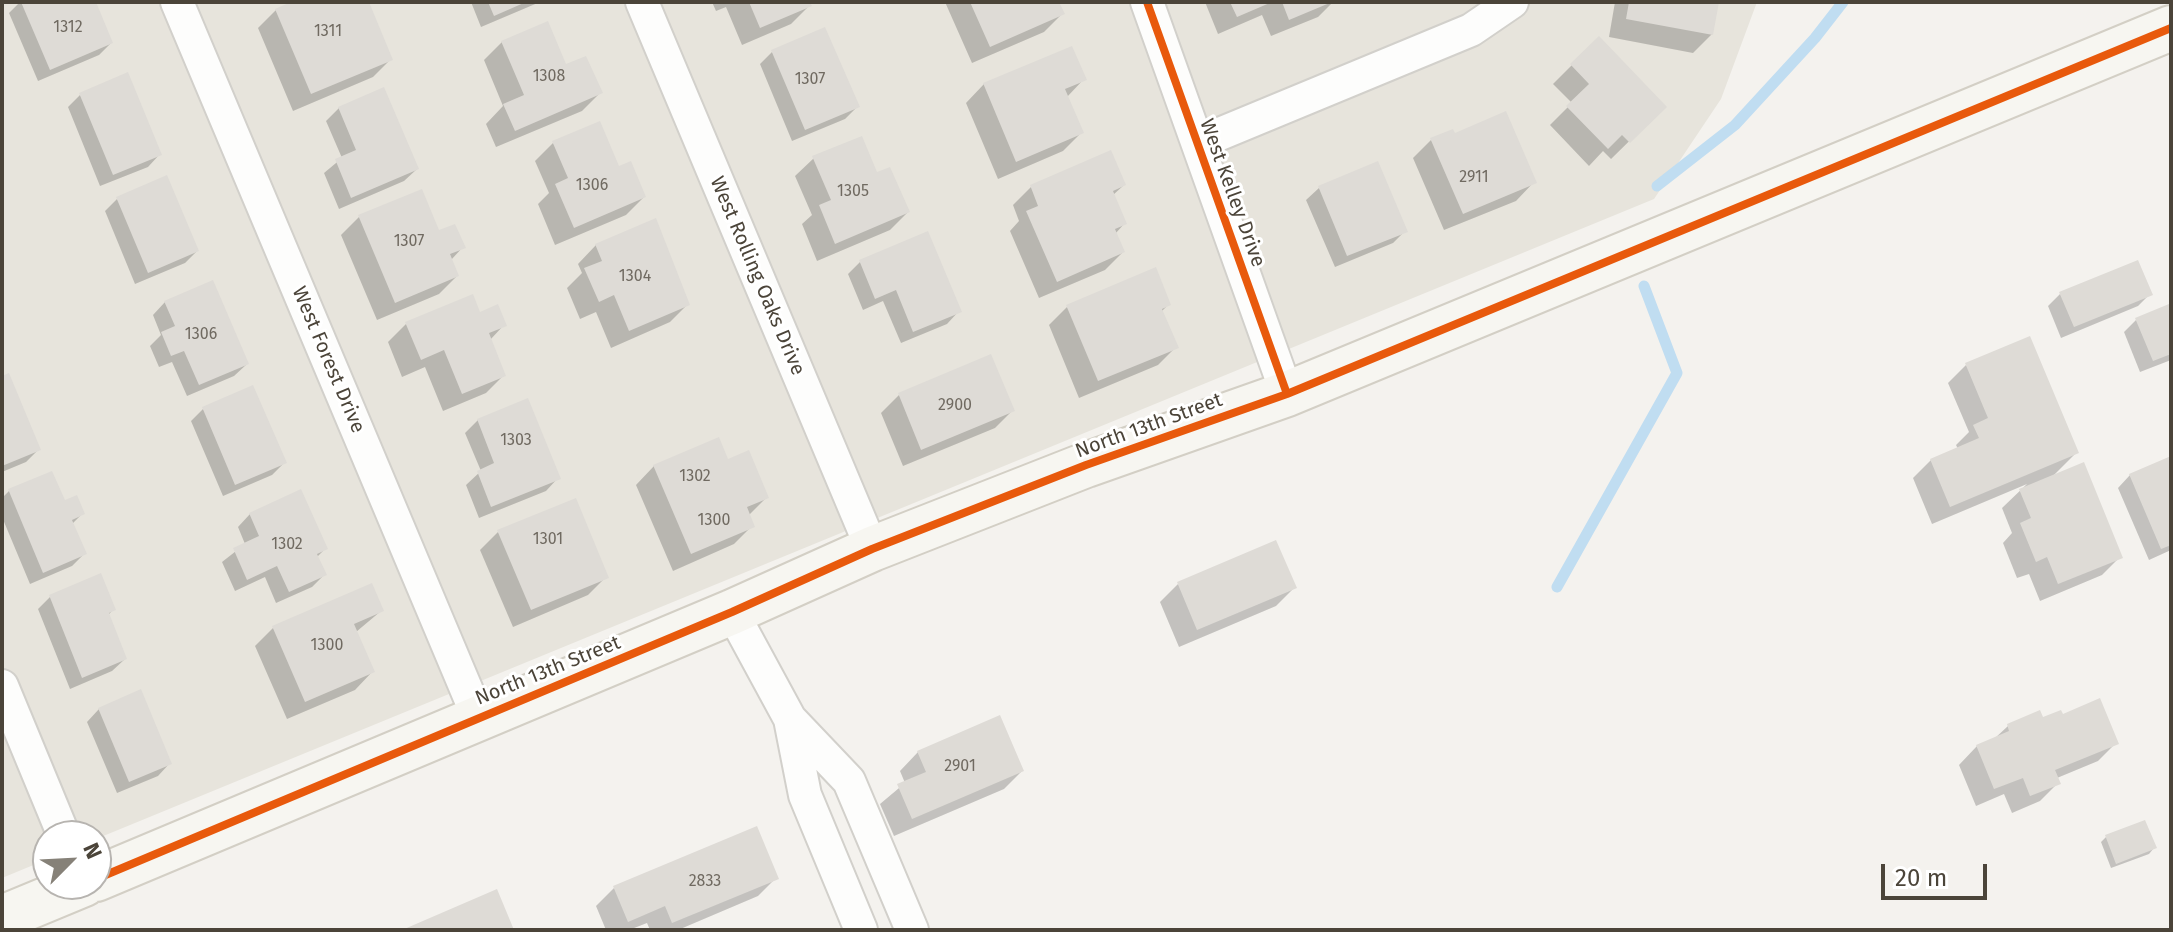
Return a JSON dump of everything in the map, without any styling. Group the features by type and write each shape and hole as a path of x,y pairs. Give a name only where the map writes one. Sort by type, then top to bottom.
{"street":[{"name":"West Forest Drive","path":"177,2 478,717"},
{"name":"West Rolling Oaks Drive","path":"642,2 872,549"},
{"name":"West Kelley Drive","path":"1147,2 1287,394"},
{"path":"1198,143 1471,30 1512,2"},
{"name":"North 13th Street","path":"112,872 732,612 872,549 1086,465 1287,394 2171,28"},
{"path":"732,612 790,719 849,781 912,930"},
{"path":"2,686 57,820"},
{"path":"790,719 805,795 861,930"},
{"path":"2,918 45,900"}],"shaded area":[{"path":"2,2 1757,2 1721,99 1654,199 112,832 112,820 32,820 32,866 2,878"}],"building":[{"path":"21,2 96,2 113,43 50,70"},
{"path":"291,2 369,2 393,60 311,94 275,9"},
{"path":"488,2 526,2 494,16"},
{"path":"749,2 810,2 812,6 760,28"},
{"path":"970,2 1059,2 1065,14 990,47"},
{"path":"1230,2 1272,2 1237,17"},
{"path":"1282,2 1332,2 1289,20"},
{"path":"1629,2 1719,2 1713,35 1626,19"},
{"path":"548,21 566,64 586,56 603,93 515,131 503,104 524,95 501,41"},
{"path":"825,27 860,107 805,130 771,50"},
{"path":"1599,36 1667,107 1630,143 1622,135 1608,149 1566,106 1589,84 1570,64"},
{"path":"1072,46 1087,80 1065,89 1084,133 1016,162 983,83"},
{"path":"128,72 162,155 113,175 79,93"},
{"path":"384,87 419,169 351,198 335,159 356,150 338,107"},
{"path":"1506,111 1537,183 1463,214 1430,138 1453,129 1455,133"},
{"path":"600,121 619,166 631,161 646,197 574,228 555,184 568,178 552,141"},
{"path":"862,136 877,172 890,167 910,212 835,244 819,205 831,200 812,156"},
{"path":"1111,150 1126,185 1113,191 1127,224 1115,229 1125,252 1057,282 1026,211 1038,206 1030,185"},
{"path":"1378,161 1408,232 1347,256 1318,186"},
{"path":"167,175 199,251 148,273 116,197"},
{"path":"422,189 439,230 455,224 466,248 450,254 459,276 395,303 358,215"},
{"path":"656,218 690,305 629,331 614,295 599,302 584,268 602,261 595,244"},
{"path":"928,231 962,312 913,332 896,290 875,299 859,260"},
{"path":"2138,260 2153,295 2074,327 2059,292"},
{"path":"1156,267 1171,305 1162,309 1179,348 1098,381 1066,305"},
{"path":"213,280 249,364 199,385 184,351 171,356 161,332 175,326 164,301"},
{"path":"473,294 480,312 498,304 507,326 489,333 506,376 462,394 444,350 421,360 405,322"},
{"path":"2169,304 2171,354 2153,361 2135,318"},
{"path":"2030,336 2079,453 1950,507 1930,459 1979,438 1973,425 1988,418 1965,363"},
{"path":"991,354 1015,411 921,450 898,393"},
{"path":"9,373 41,450 2,466 2,376"},
{"path":"253,385 287,463 235,485 202,407"},
{"path":"528,398 561,479 491,507 477,471 494,463 477,419"},
{"path":"719,437 728,459 749,450 769,498 747,507 755,527 691,554 653,465"},
{"path":"2171,456 2171,545 2161,549 2129,474"},
{"path":"2084,462 2123,558 2058,584 2047,557 2036,562 2020,523 2031,518 2019,489"},
{"path":"52,471 65,500 77,495 85,514 72,520 87,554 43,573 8,489"},
{"path":"301,489 328,549 317,554 327,575 289,592 277,566 247,580 233,548 259,536 249,513"},
{"path":"576,498 609,578 531,610 497,530"},
{"path":"1276,540 1297,588 1197,630 1177,582"},
{"path":"101,573 116,610 109,613 127,659 82,678 49,595"},
{"path":"372,583 384,611 354,624 375,672 305,702 272,626"},
{"path":"141,689 172,764 129,782 98,708"},
{"path":"2100,698 2119,744 2055,770 2061,784 2030,796 2023,778 1994,789 1976,745 2009,731 2007,724 2040,710 2043,717 2061,710 2063,714"},
{"path":"1000,715 1024,771 912,819 897,784 926,772 917,751"},
{"path":"2145,820 2157,848 2116,864 2105,835"},
{"path":"757,826 779,879 672,923 665,906 628,922 613,886"},
{"path":"497,889 514,930 402,930"}],"waterway":[{"path":"1657,186 1735,125 1815,38 1843,2"},
{"path":"1557,587 1677,373 1644,286"}],"cycle path":[{"path":"1147,2 1287,394"},
{"path":"112,872 732,612 872,549 1086,465 1287,394 2171,28"}]}
